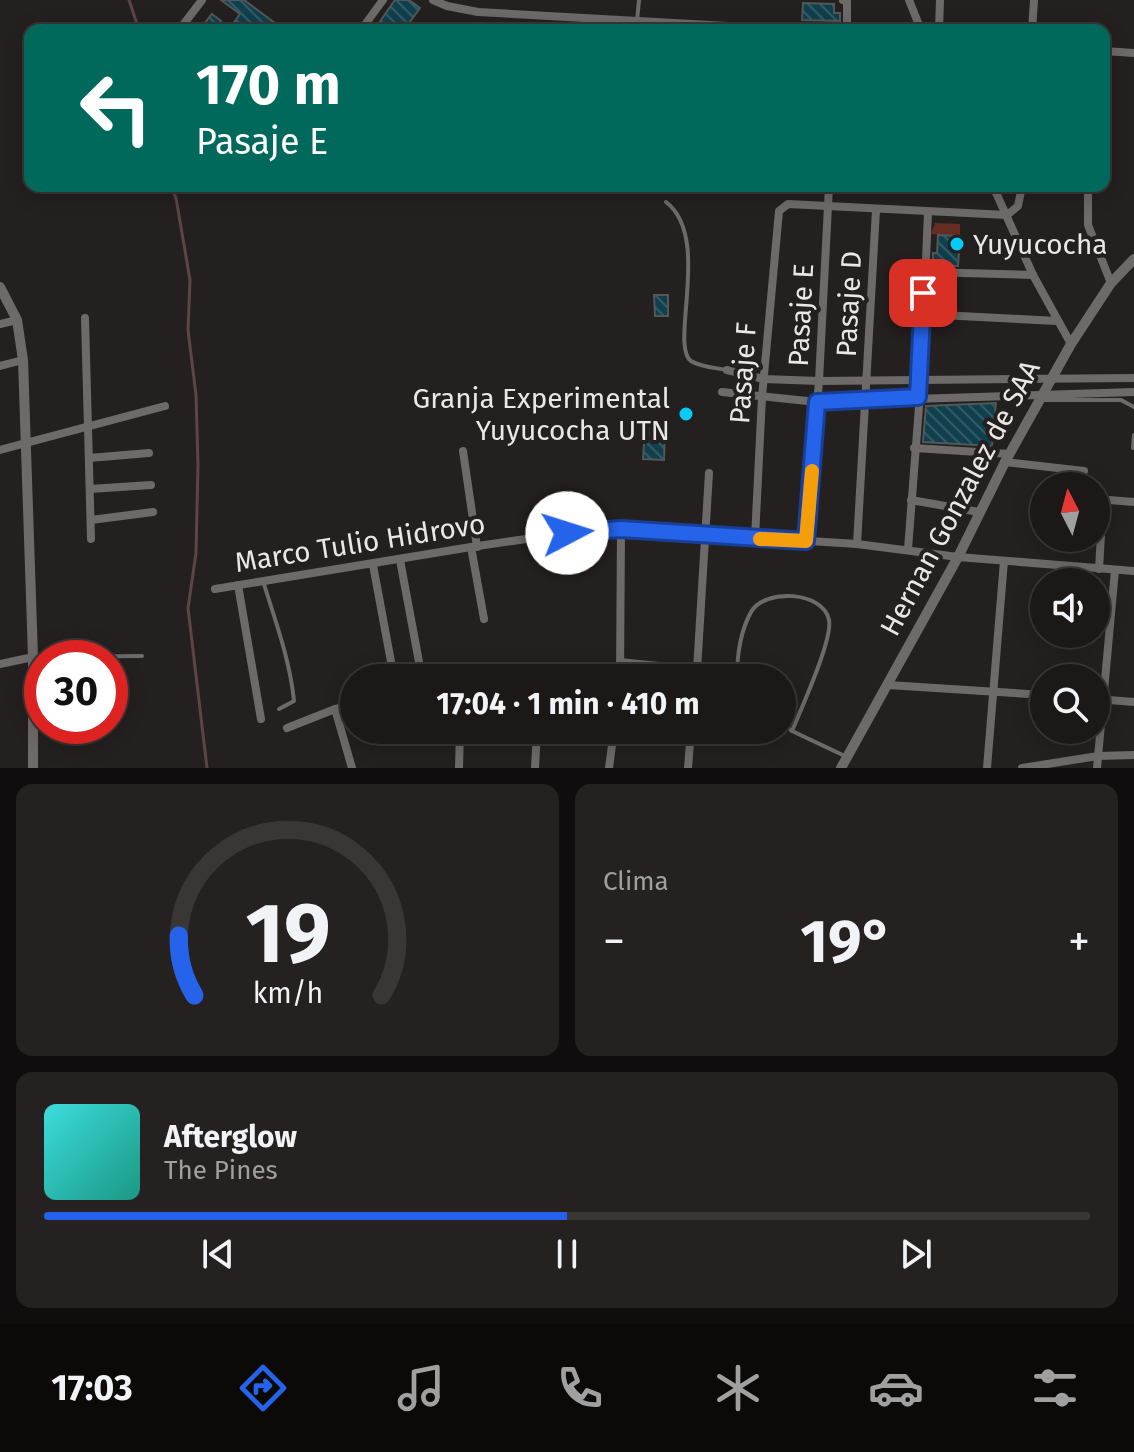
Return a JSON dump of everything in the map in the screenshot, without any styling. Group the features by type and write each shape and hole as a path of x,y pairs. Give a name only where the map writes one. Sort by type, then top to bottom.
{"street":[{"path":"184,24 202,0"},
{"path":"365,24 383,0"},
{"path":"433,0 478,12 624,24"},
{"path":"843,0 847,1 847,24"},
{"path":"909,0 919,24"},
{"path":"939,24 940,0"},
{"path":"1032,24 1034,0"},
{"path":"1110,51 1134,53"},
{"name":"Pasaje E","path":"806,541 819,381 829,192"},
{"path":"996,192 1033,275 1071,344"},
{"path":"828,207 1007,215 1018,206 1021,192"},
{"path":"1088,192 1088,225 1111,283"},
{"name":"Pasaje F","path":"755,538 762,397 779,211 788,204 828,207"},
{"name":"Pasaje D","path":"857,544 876,210"},
{"path":"908,549 921,381 928,212"},
{"name":"Hernan Gonzalez de SAA","path":"841,768 1071,344 1111,283 1134,259"},
{"path":"925,272 1033,275"},
{"path":"0,287 17,320 23,360 32,640"},
{"path":"922,314 1057,321"},
{"path":"85,318 91,539"},
{"path":"0,324 17,320"},
{"path":"0,366 23,360"},
{"path":"727,370 764,379 819,381 1134,378"},
{"path":"722,392 817,402 866,398 1042,397 1134,392"},
{"path":"0,450 165,406"},
{"path":"914,448 1008,458 1084,471"},
{"path":"463,451 484,619"},
{"path":"89,458 149,453"},
{"path":"697,664 709,473"},
{"path":"90,489 151,485"},
{"path":"911,500 979,512"},
{"path":"1110,501 1134,502"},
{"path":"91,520 153,512"},
{"path":"621,529 620,662 633,664"},
{"name":"Marco Tulio Hidrovo","path":"215,589 567,533 621,529 857,544 958,557 1087,568"},
{"path":"400,560 419,664"},
{"path":"987,768 1004,561"},
{"path":"373,565 391,664"},
{"name":"Marco Tulio Hidrovo","path":"1110,570 1134,571"},
{"path":"1103,664 1115,570"},
{"path":"238,585 261,719"},
{"path":"0,664 24,659"},
{"path":"888,685 1030,694"},
{"path":"1110,700 1134,702"},
{"path":"287,728 340,708"},
{"path":"335,709 352,768"},
{"path":"33,744 33,768"},
{"path":"459,768 460,744"},
{"path":"535,768 536,744"},
{"path":"609,768 612,744"},
{"path":"688,768 690,744"},
{"path":"1097,768 1098,744"},
{"path":"1022,768 1098,756 1134,755"}],"lane":[{"path":"636,24 639,0"},
{"path":"666,202 678,211 686,238 689,262 685,315 687,355 692,361 727,370"},
{"path":"1042,397 1121,400 1134,407"},
{"path":"1133,448 1134,435"},
{"path":"263,581 293,689 294,701 279,709"},
{"path":"737,664 737,652 752,610 768,598 786,595 813,601 825,609 830,621 828,638 796,721"},
{"path":"128,656 142,656"},
{"path":"796,733 847,757"}],"shaded area":[{"path":"935,223 960,224 960,236 931,234"}],"building":[{"path":"221,0 244,0 275,23 233,24 240,14"},
{"path":"395,0 409,0 420,8 408,24 378,24"},
{"path":"803,3 834,4 834,13 840,13 840,21 802,20"},
{"path":"212,14 221,21 219,24 204,24"},
{"path":"938,235 960,236 958,266 933,265"},
{"path":"654,295 668,295 668,316 655,316"},
{"path":"996,403 992,446 923,442 926,406"},
{"path":"645,428 665,429 664,460 643,459"}],"waterway":[{"path":"129,0 137,24"},
{"path":"174,192 190,280 188,330 196,395 198,465 196,553 188,608 207,768"}],"slow traffic":[{"path":"760,539 806,541 812,471"}],"place":[{"name":"Yuyucocha","path":"957,244"},
{"name":"Granja Experimental Yuyucocha UTN","path":"686,414"}],"route":[{"path":"567,533 621,529 806,541 817,402 918,397 923,293"}]}
